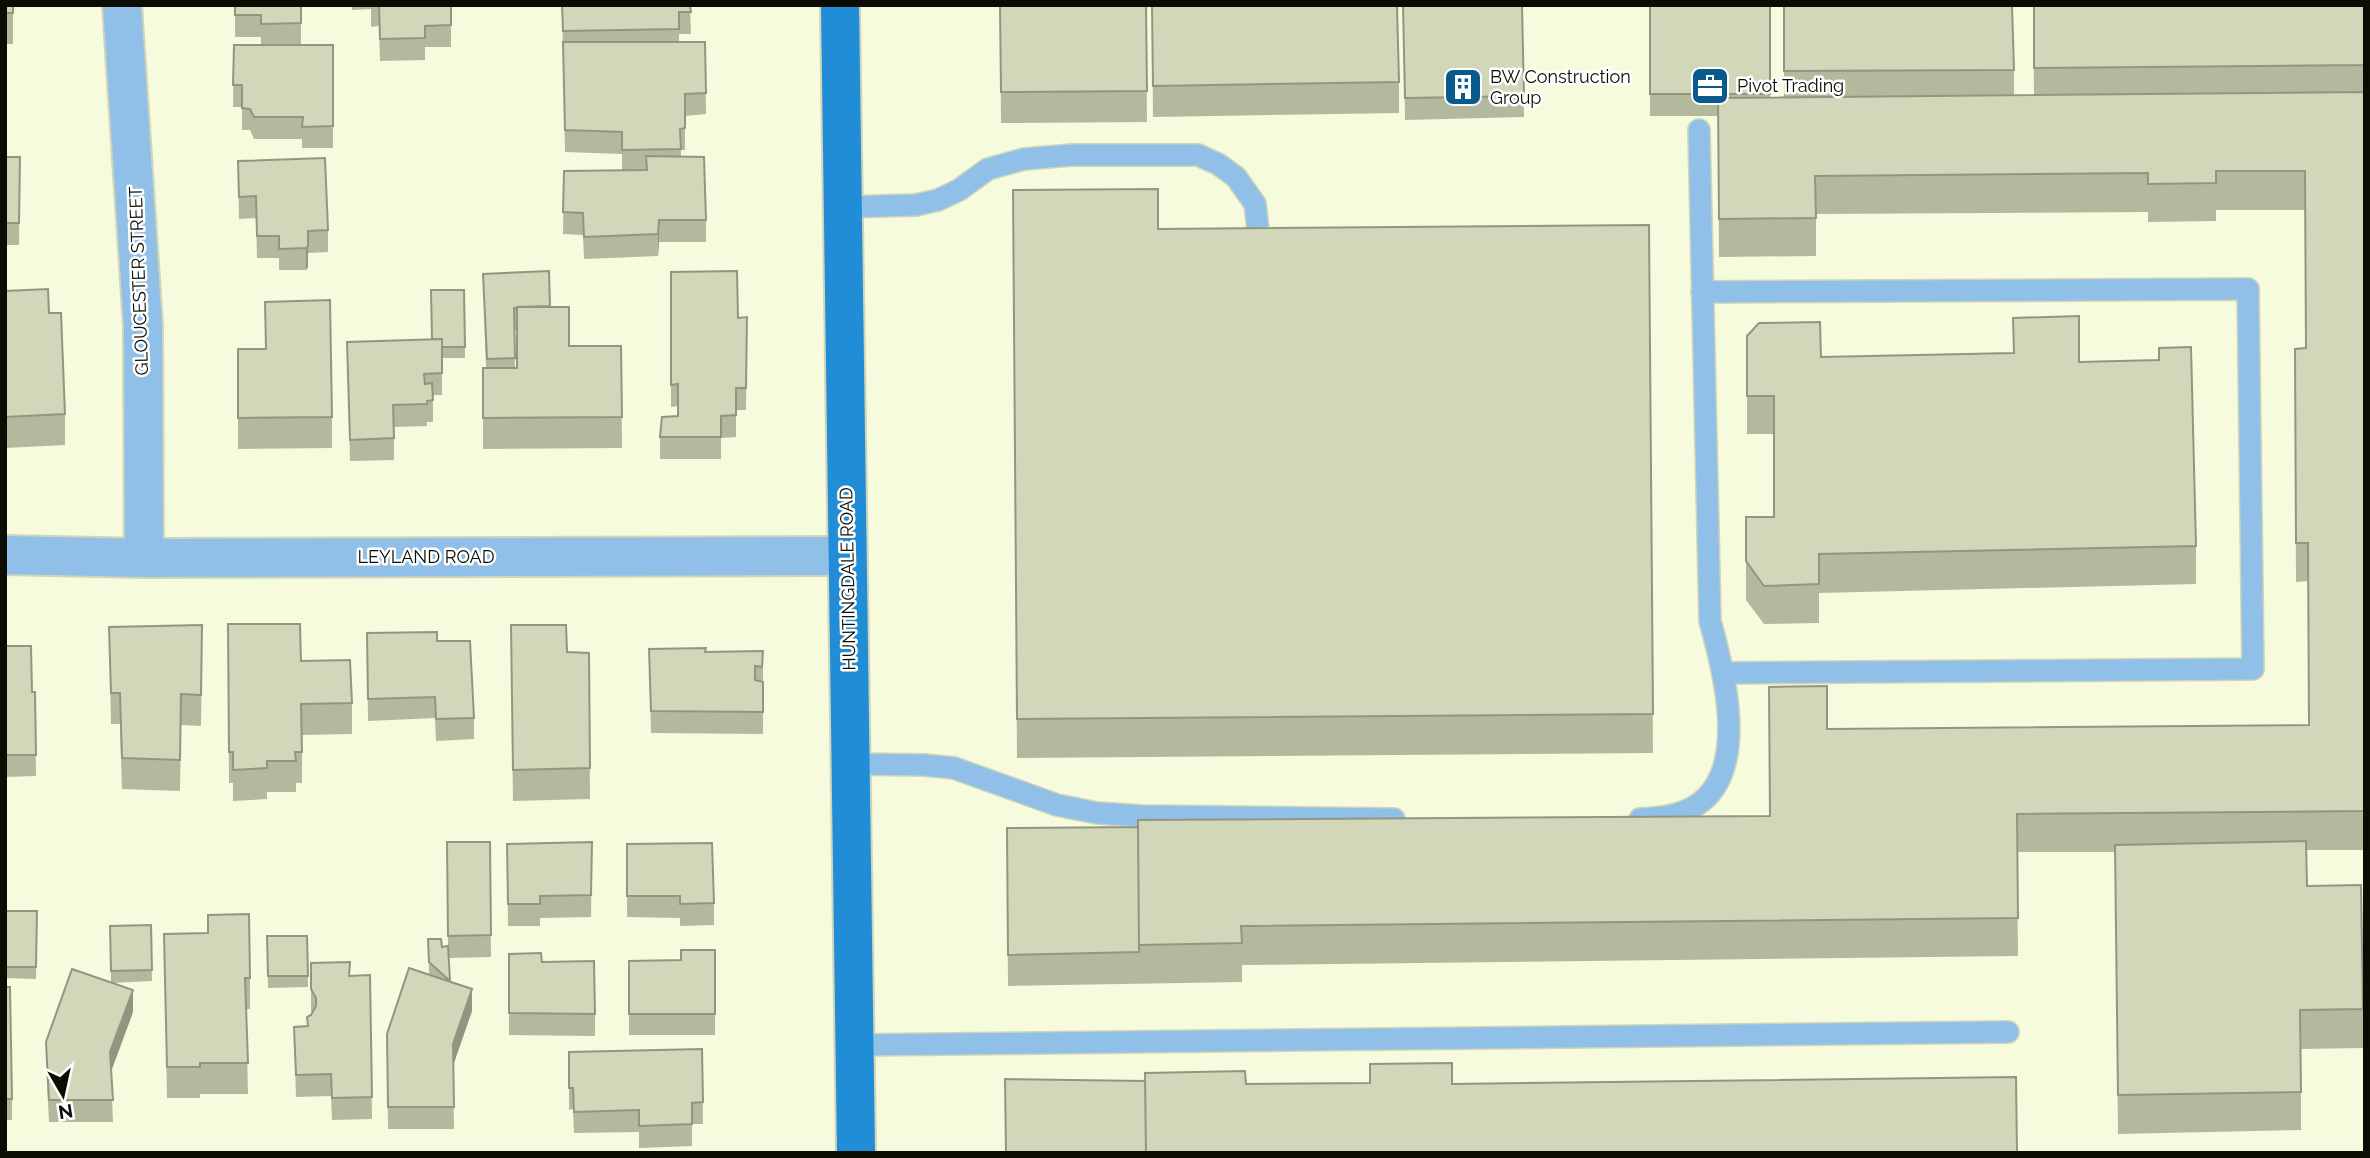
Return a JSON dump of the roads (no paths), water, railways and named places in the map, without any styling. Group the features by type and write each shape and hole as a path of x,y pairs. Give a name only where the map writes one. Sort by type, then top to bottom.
{"main road":[{"name":"HUNTINGDALE ROAD","path":"840,5 856,1153"}],"street":[{"name":"GLOUCESTER STREET","path":"122,5 143,326 145,558"},
{"name":"LEYLAND ROAD","path":"5,555 145,558 847,556"}],"lane":[{"path":"1622,820 1664,817 1697,805 1710,794 1725,765 1728,745 1727,690 1710,621 1699,130"},
{"path":"843,207 916,205 938,201 988,169 1024,159 1072,155 1198,155 1218,164 1236,177 1255,204 1263,267"},
{"path":"1702,292 2248,289 2253,669 1723,673"},
{"path":"851,764 909,764 954,768 1057,805 1097,813 1416,819"},
{"path":"855,1045 2008,1032"}],"place":[{"name":"Pivot Trading","path":"1710,86"},
{"name":"BW Construction Group","path":"1463,87"}]}
